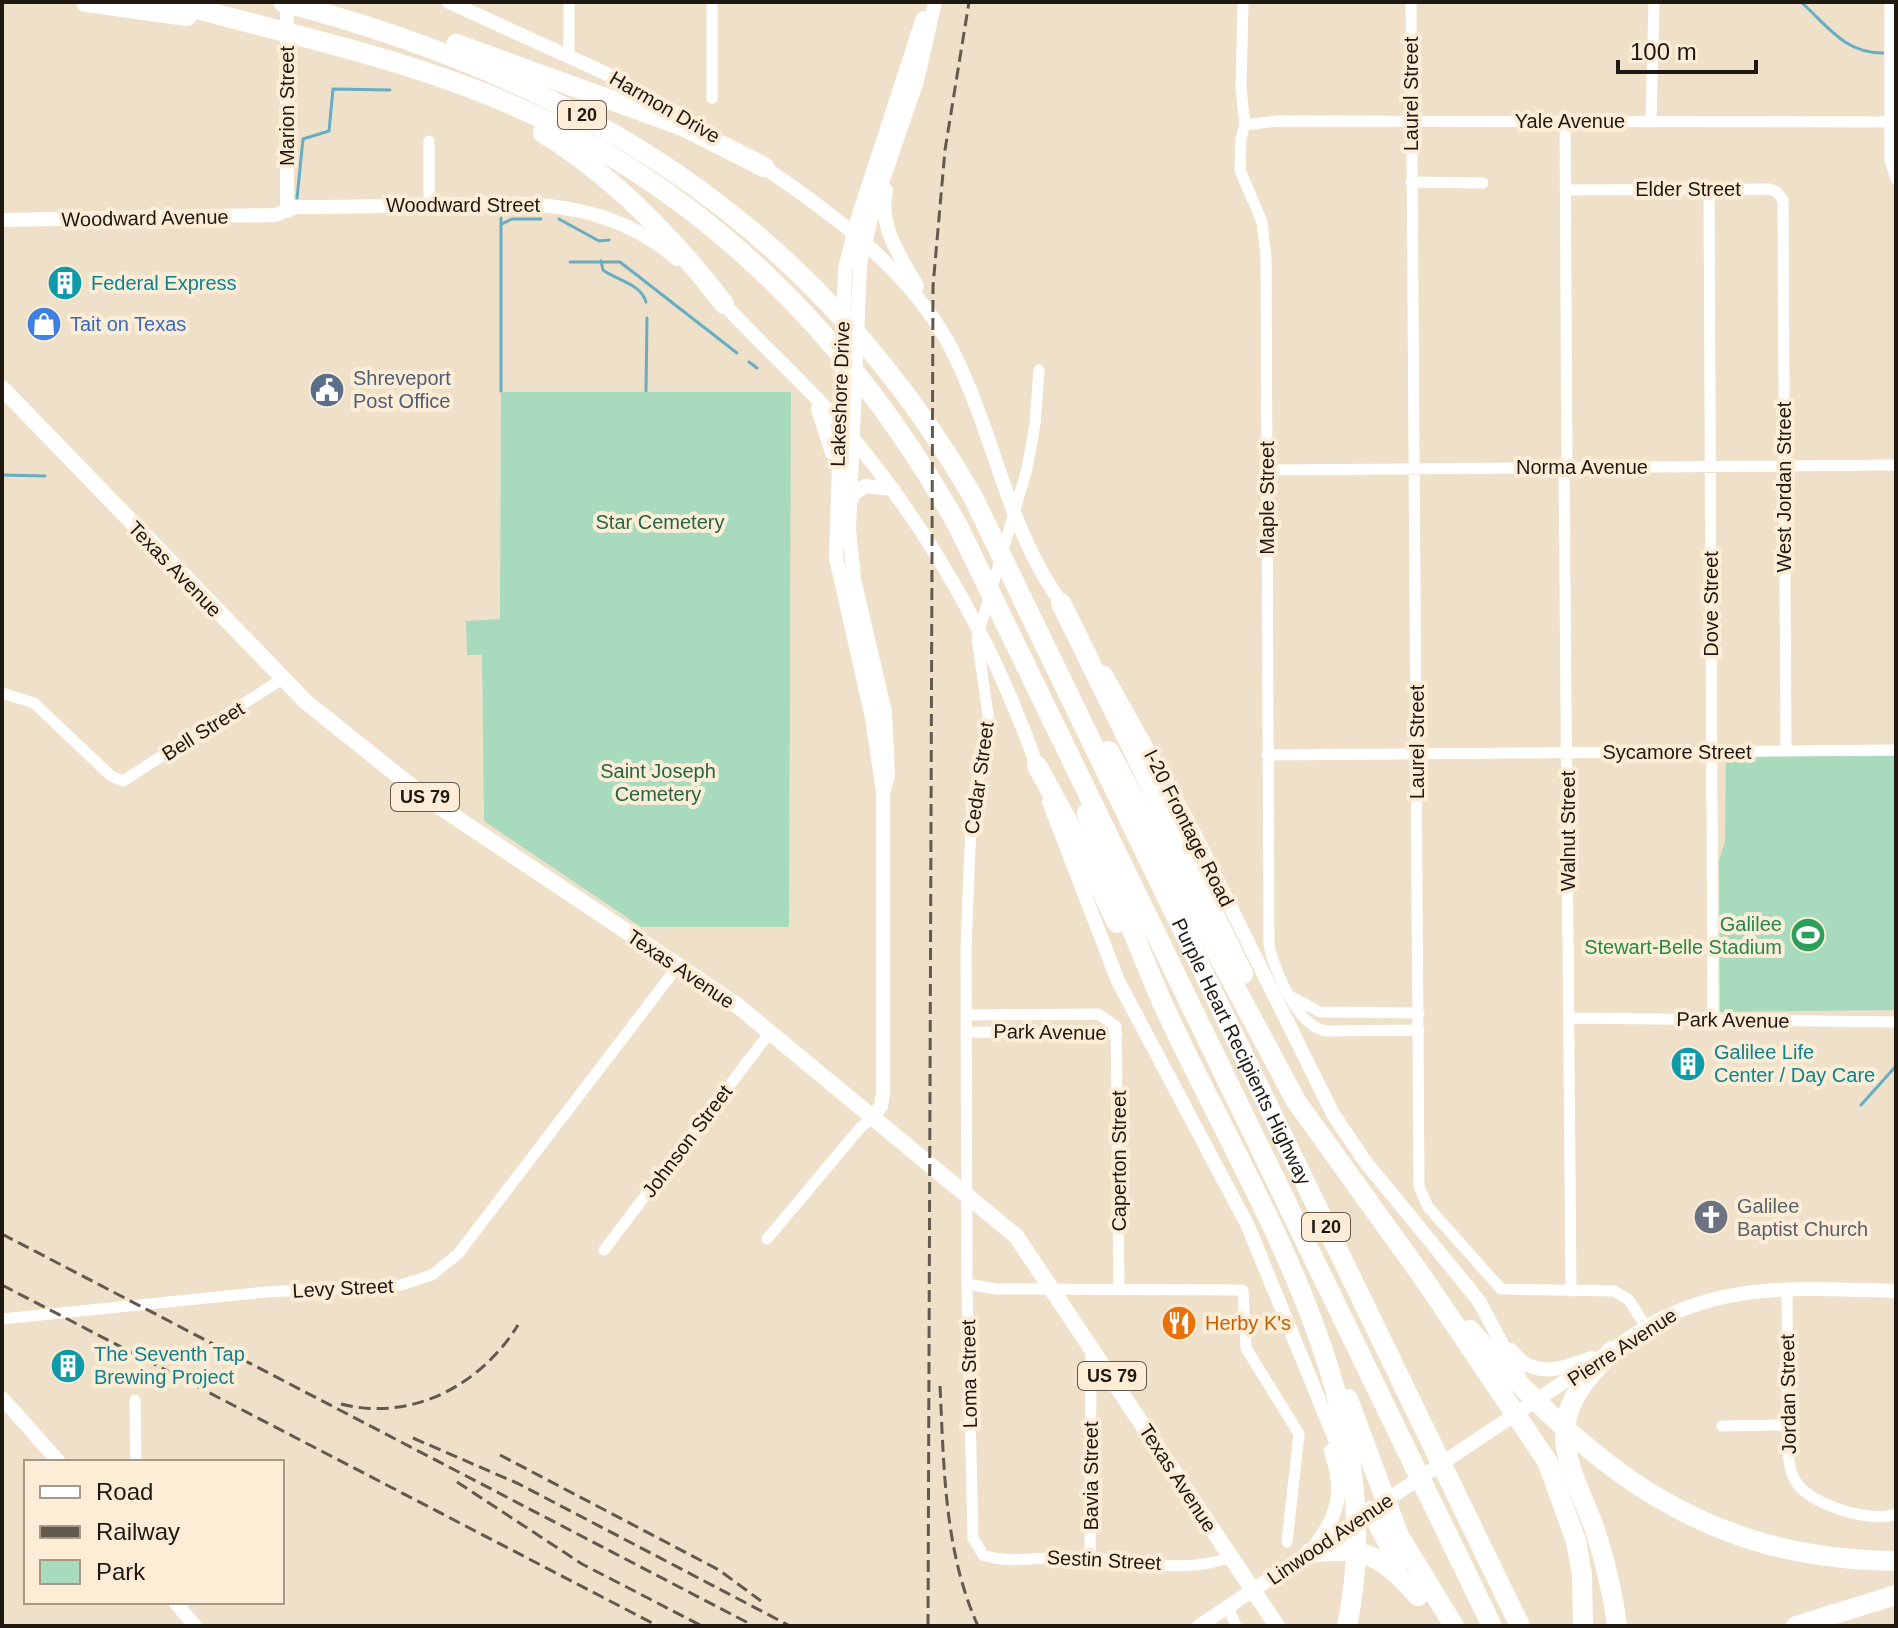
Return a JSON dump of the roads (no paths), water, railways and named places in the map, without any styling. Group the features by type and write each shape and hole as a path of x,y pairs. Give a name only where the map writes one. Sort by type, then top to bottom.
{"highway":[{"path":"86,2 250,24"},
{"name":"I 20","path":"172,2 444,80"},
{"name":"I 20","path":"285,2 413,42"},
{"path":"413,42 460,45 514,64 683,126 764,167"},
{"name":"Purple Heart Recipients Highway","path":"413,42 520,84 627,140 737,218 814,284 885,363 918,408 972,495 1006,562 1520,1626"},
{"path":"444,80 528,124 593,169 645,215 724,304"},
{"name":"Purple Heart Recipients Highway","path":"444,80 535,116 645,179 717,232 812,320 871,388 915,453 995,599 1492,1626"},
{"path":"1021,594 1161,844 1250,1021 1311,1125 1424,1279 1533,1438 1558,1483 1576,1541 1582,1575 1583,1626"},
{"path":"1061,603 1297,1086 1353,1183"},
{"path":"1026,661 1174,1028"},
{"path":"1037,766 1174,1028 1289,1262 1314,1322 1342,1418 1353,1490 1355,1565 1347,1626"},
{"path":"1424,1279 1506,1371 1565,1431 1611,1469 1654,1497 1689,1517 1771,1546 1840,1558 1896,1561"},
{"path":"1314,1322 1326,1343 1399,1536 1454,1626"},
{"path":"1612,1351 1578,1391 1566,1421 1569,1458 1601,1552 1617,1626"},
{"path":"1534,1404 1582,1494"},
{"path":"1371,1511 1418,1596"},
{"path":"1310,1553 1345,1550 1374,1555 1397,1572 1440,1626"},
{"path":"1796,1626 1896,1595"}],"main road":[{"name":"Marion Street","path":"285,2 287,211"},
{"name":"Harmon Drive","path":"449,2 569,55 690,119 764,167 858,238"},
{"name":"Lakeshore Drive","path":"883,793 888,776 887,729 854,579 850,503 858,238 868,187 928,2"},
{"name":"Lakeshore Drive","path":"874,1116 881,1106 883,1094 883,793 872,718 839,580 836,486 845,269 900,134 935,2"},
{"path":"900,134 885,194 888,231 934,318"},
{"path":"819,207 834,213 848,210 868,187"},
{"name":"Woodward Street","path":"287,211 297,207 509,202 591,212 646,236 724,304 810,394"},
{"name":"Woodward Avenue","path":"2,220 275,215 287,211"},
{"name":"I-20 Frontage Road","path":"858,238 934,318 970,392 1019,525 1061,603 1168,781 1333,1114 1364,1160 1451,1264 1486,1312 1534,1404"},
{"name":"Texas Avenue","path":"2,388 282,679 421,794 678,966 770,1032 1022,1241 1277,1626"},
{"path":"810,394 852,437 893,489 958,585 1037,766 1118,981 1248,1226 1277,1291 1311,1386 1337,1469 1340,1492 1333,1518 1310,1553"},
{"path":"810,394 827,428 836,486"},
{"path":"850,503 854,494 865,486 893,489"},
{"name":"Pierre Avenue","path":"1461,1453 1646,1327 1707,1299 1754,1290 1896,1291"},
{"path":"1486,1312 1520,1360 1537,1369 1561,1370 1612,1351"},
{"path":"1311,1386 1328,1428 1371,1511"},
{"path":"2,1398 57,1460"},
{"name":"Linwood Avenue","path":"1199,1626 1461,1453"},
{"path":"177,1604 195,1626"}],"street":[{"path":"569,2 569,55"},
{"path":"712,2 712,98"},
{"name":"Maple Street","path":"1243,2 1241,89 1245,125 1241,138 1240,170 1262,222 1266,258 1269,946 1292,996"},
{"name":"Laurel Street","path":"1411,2 1419,1187 1423,1199 1501,1289 1619,1293 1629,1300 1646,1327"},
{"path":"1651,122 1654,2"},
{"path":"1890,2 1893,122 1890,161 1895,178"},
{"name":"Yale Avenue","path":"1245,125 1277,121 1893,122"},
{"name":"Walnut Street","path":"1565,121 1571,1291"},
{"path":"429,141 429,205"},
{"path":"1411,182 1483,183"},
{"name":"Dove Street","path":"1709,189 1713,1020"},
{"name":"Elder Street","path":"1565,190 1777,192 1783,200 1786,223"},
{"name":"West Jordan Street","path":"1786,223 1783,466 1786,751"},
{"name":"Cedar Street","path":"969,1195 966,966 971,811 989,730 977,638 1027,469 1035,424 1039,370"},
{"name":"Norma Avenue","path":"1267,470 1896,465"},
{"name":"Bell Street","path":"2,693 34,703 111,776 123,781 282,679"},
{"name":"Sycamore Street","path":"1267,755 1896,750"},
{"name":"Levy Street","path":"2,1319 266,1292 401,1285 432,1275 458,1254 678,966"},
{"path":"1292,996 1320,1012 1419,1013"},
{"path":"1292,996 1298,1015 1318,1030 1419,1030"},
{"name":"Park Avenue","path":"969,1015 1098,1014 1111,1020 1117,1034 969,1032"},
{"name":"Park Avenue","path":"1570,1018 1896,1022"},
{"name":"Johnson Street","path":"604,1250 770,1032"},
{"name":"Caperton Street","path":"1117,1034 1119,1288"},
{"path":"767,1239 860,1128 874,1116"},
{"name":"Loma Street","path":"969,1195 967,1284 972,1524 979,1552"},
{"path":"967,1284 997,1289 1243,1290 1246,1348 1299,1434 1287,1542"},
{"name":"Jordan Street","path":"1787,1289 1788,1455 1797,1483 1812,1496 1851,1512 1874,1518 1896,1514"},
{"name":"Bavia Street","path":"1090,1558 1091,1346"},
{"path":"135,1400 136,1460"},
{"path":"1722,1426 1788,1425"},
{"name":"Sestin Street","path":"979,1552 998,1559 1090,1558 1189,1563 1230,1557"},
{"path":"1228,1607 1236,1626"}],"waterway":[{"path":"1801,2 1847,43 1869,52 1883,53"},
{"path":"297,198 303,139 329,131 333,89 390,90"},
{"path":"501,218 501,391"},
{"path":"502,224 512,219 541,219"},
{"path":"559,219 599,241 609,240"},
{"path":"601,261 603,270 634,287 646,302"},
{"path":"570,262 620,262 737,353"},
{"path":"646,391 647,318"},
{"path":"749,362 757,368"},
{"path":"2,475 45,476"},
{"path":"1861,1105 1896,1066"}],"railway":[{"path":"928,1626 933,286 945,150 969,2"},
{"path":"2,1234 754,1626"},
{"path":"2,1285 658,1626"},
{"path":"341,1404 393,1408 442,1394 485,1365 518,1325"},
{"path":"940,1386 952,1538 958,1568 978,1626"},
{"path":"413,1438 519,1484 790,1626"},
{"path":"500,1455 719,1570 761,1601"},
{"path":"457,1482 582,1564 702,1626"}],"place":[{"name":"Federal Express","path":"65,283"},
{"name":"Tait on Texas","path":"44,324"},
{"name":"Shreveport Post Office","path":"327,390"},
{"name":"Galilee Stewart-Belle Stadium","path":"1808,935"},
{"name":"Galilee Life Center / Day Care","path":"1688,1064"},
{"name":"Galilee Baptist Church","path":"1711,1217"},
{"name":"Herby K's","path":"1179,1323"},
{"name":"The Seventh Tap Brewing Project","path":"68,1366"}],"park label":[{"name":"Star Cemetery","path":"660,522"},
{"name":"Saint Joseph Cemetery","path":"658,782"}]}
